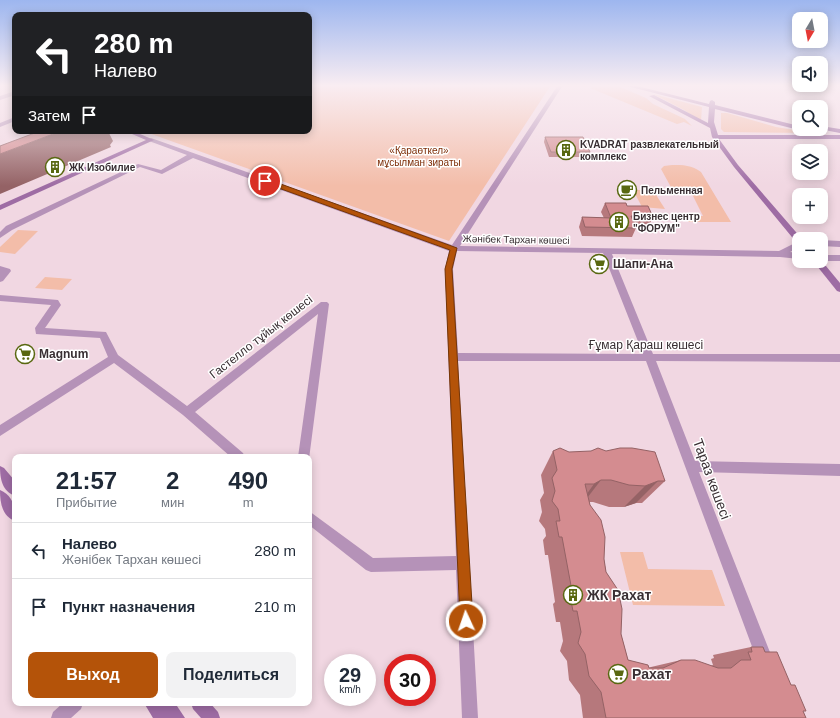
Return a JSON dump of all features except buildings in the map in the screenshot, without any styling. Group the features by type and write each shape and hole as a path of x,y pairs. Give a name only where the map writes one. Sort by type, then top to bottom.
{"main road":[{"path":"696,119 712,127"},
{"path":"712,119 712,127 716,137 736,166 792,232"},
{"path":"765,119 792,126"},
{"path":"775,119 792,122"},
{"path":"828,129 840,131"},
{"name":"Жәнібек Тархан көшесі","path":"136,134 151,140"},
{"path":"828,134 840,136"},
{"path":"716,137 840,136"},
{"path":"0,208 151,140"},
{"path":"823,268 840,289"},
{"path":"0,472 12,486"},
{"path":"0,496 12,511"},
{"path":"154,706 162,718"},
{"path":"167,706 177,718"},
{"path":"202,706 212,718"}],"street":[{"path":"470,718 449,269 454,248 539,119"},
{"path":"0,125 12,120"},
{"name":"Жәнібек Тархан көшесі","path":"151,140 454,248 792,255"},
{"path":"0,236 9,228 140,165 162,172 193,155"},
{"path":"828,243 840,244"},
{"name":"Жәнібек Тархан көшесі","path":"780,254 792,248"},
{"name":"Тараз көшесі","path":"607,252 650,358 770,674"},
{"path":"828,258 840,258"},
{"path":"0,269 7,271 0,279"},
{"path":"0,298 54,301 56,305 39,331 102,335 114,358 187,412 236,454"},
{"name":"Гастелло тұйық көшесі","path":"187,412 324,304 304,454"},
{"name":"Ғұмар Қараш көшесі","path":"453,357 840,358"},
{"path":"0,431 114,358"},
{"path":"691,466 840,470"},
{"path":"312,519 371,565 463,563"},
{"path":"59,718 72,706"}],"green space":[{"name":"«Қараөткел» мұсылман зираты","path":"312,119 529,119 449,241 151,134 312,134"},
{"path":"664,119 684,119 692,126 684,122 677,124"},
{"path":"721,119 746,119 776,127 792,130 792,133 724,132 721,129"},
{"path":"684,165 701,172 731,222 689,222 682,216 703,216 691,192 672,189 661,169 664,166"},
{"path":"633,190 653,190 665,209 642,207"},
{"path":"18,230 38,231 15,254 0,252 0,247"},
{"path":"45,277 72,279 62,290 35,288"},
{"path":"620,552 643,552 648,569 712,570 725,606 633,605"}],"place":[{"name":"KVADRAT развлекательный комплекс","path":"566,150"},
{"name":"ЖК Изобилие","path":"55,167"},
{"name":"Пельменная","path":"627,190"},
{"name":"Бизнес центр \"ФОРУМ\"","path":"619,222"},
{"name":"Шапи-Ана","path":"599,264"},
{"name":"Magnum","path":"25,354"},
{"name":"ЖК Рахат","path":"573,595"},
{"name":"Рахат","path":"618,674"}],"route":[{"path":"265,181 449,248 454,248 449,269 466,621"}]}
